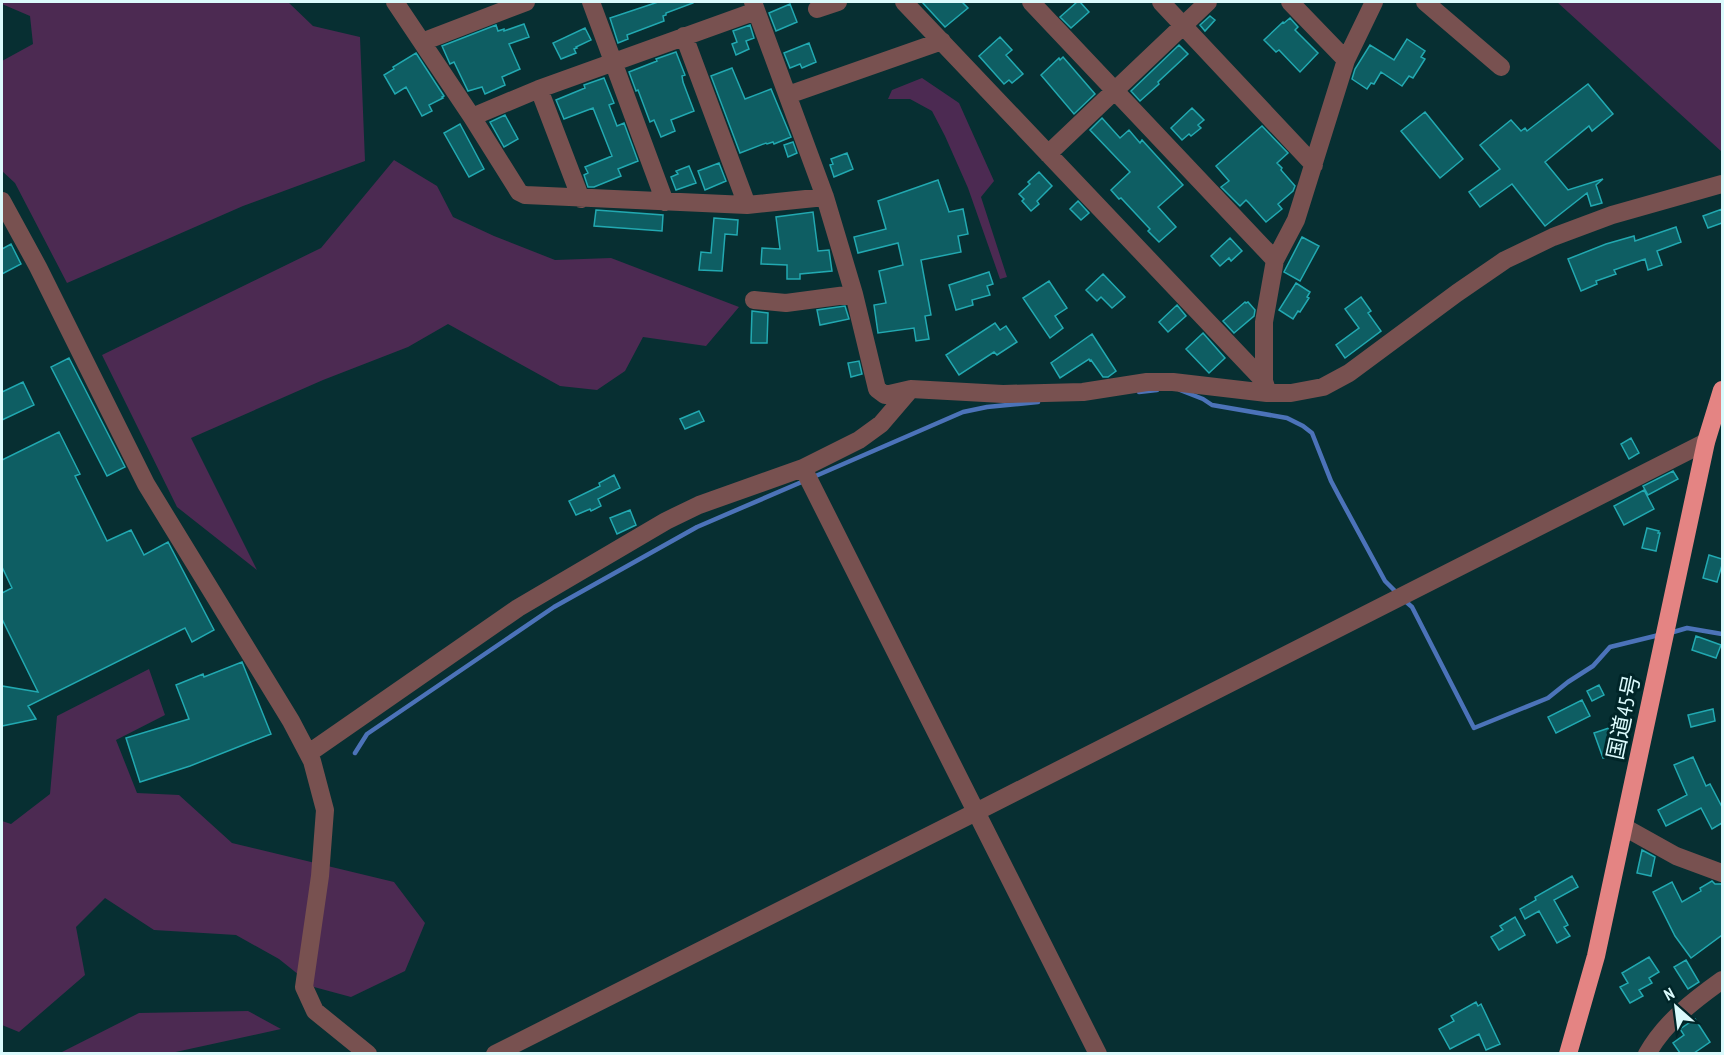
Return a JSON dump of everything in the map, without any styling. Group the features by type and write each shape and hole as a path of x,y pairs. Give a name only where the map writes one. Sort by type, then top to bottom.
{"highway":[{"name":"国道45号","path":"1568,1053 1596,956 1706,442 1722,390"}],"street":[{"path":"395,2 519,192 525,195 747,205 825,197"},
{"path":"422,42 526,2"},
{"path":"591,2 665,202"},
{"path":"817,9 838,2"},
{"path":"904,2 1265,387"},
{"path":"1031,2 1275,261"},
{"path":"1161,2 1314,165"},
{"path":"1048,154 1208,2"},
{"path":"1290,2 1346,60"},
{"path":"1265,387 1264,322 1275,261 1296,220 1346,60 1374,2"},
{"path":"1425,2 1501,67"},
{"path":"472,117 539,89 684,36 754,6 825,197 854,294 877,389 885,395 911,389 1014,393 1083,392 1147,382 1265,387 1292,393 1323,387 1340,378 1505,260 1553,237 1612,215 1722,184"},
{"path":"684,36 747,205"},
{"path":"788,95 942,41"},
{"path":"539,89 582,199"},
{"path":"2,201 38,267 146,484 309,753 325,810 320,876 304,987 315,1011 368,1053"},
{"path":"754,300 786,303 854,294"},
{"path":"309,753 519,608 666,521 699,506 803,468 859,440 881,424 911,389"},
{"path":"495,1053 1706,442"},
{"path":"803,468 1098,1053"},
{"path":"1624,827 1676,856 1722,873"},
{"path":"1647,1053 1655,1040 1689,1003 1722,980"}],"shaded area":[{"path":"2,2 288,2 313,26 360,37 365,161 243,206 67,283 15,183 2,171 2,61 33,44 30,16"},
{"path":"1557,2 1722,2 1722,152"},
{"path":"922,78 959,103 994,181 981,197 1007,277 1000,279 968,188 932,111 910,99 888,99 892,90"},
{"path":"394,160 437,186 453,217 494,236 555,260 611,258 739,307 706,346 643,337 625,371 597,390 560,386 448,324 408,347 323,380 191,438 257,570 177,507 102,355 321,248"},
{"path":"149,669 165,715 116,740 137,793 179,795 232,843 394,882 425,923 405,971 351,997 314,987 279,959 236,935 154,930 105,898 76,927 85,975 19,1032 2,1025 2,821 11,824 50,794 57,716"},
{"path":"248,1011 281,1029 171,1053 60,1053 139,1013"}],"building":[{"path":"658,2 693,3 666,13 663,16 664,21 627,35 628,39 618,43 610,18"},
{"path":"922,2 962,2 968,8 945,27"},
{"path":"1080,2 1089,12 1071,28 1060,17"},
{"path":"790,4 797,22 776,31 769,13"},
{"path":"1210,16 1215,20 1205,31 1200,25"},
{"path":"1290,18 1298,27 1295,30 1318,53 1300,72 1279,50 1276,52 1264,40"},
{"path":"524,24 529,37 509,44 520,69 502,77 505,85 485,94 482,87 468,91 454,62 450,64 442,46 496,25 498,31 504,29 504,31"},
{"path":"750,25 754,38 746,41 749,49 736,55 732,44 737,42 733,31"},
{"path":"585,28 591,40 576,47 574,49 576,53 561,59 553,43"},
{"path":"1000,37 1012,50 1006,55 1023,74 1012,83 1009,80 1004,84 979,56"},
{"path":"1407,39 1425,51 1421,57 1425,59 1413,78 1409,76 1402,86 1381,72 1374,84 1371,83 1367,89 1352,79 1355,69 1370,45 1394,60"},
{"path":"809,43 816,62 802,68 800,64 790,68 784,53"},
{"path":"1179,45 1188,54 1140,101 1131,91"},
{"path":"676,52 685,75 682,76 683,82 694,111 671,120 675,131 661,137 654,120 650,122 629,72"},
{"path":"416,53 444,96 429,105 432,111 422,116 406,87 395,94 384,75"},
{"path":"1063,57 1095,94 1074,114 1041,75"},
{"path":"732,68 745,99 771,89 791,137 740,153 711,76"},
{"path":"604,78 614,103 609,105 617,126 624,123 638,161 618,169 621,176 594,187 588,187 584,175 588,173 585,167 612,156 593,108 564,119 556,100 585,88 584,85"},
{"path":"1588,84 1613,114 1592,131 1589,126 1545,162 1568,190 1603,179 1596,185 1602,203 1591,206 1587,193 1545,226 1512,184 1480,207 1469,192 1500,169 1480,145 1511,120 1521,131 1525,128 1527,131"},
{"path":"1192,108 1204,120 1198,125 1201,128 1182,140 1171,128"},
{"path":"1425,112 1463,159 1440,178 1401,131"},
{"path":"505,115 518,139 504,147 490,122"},
{"path":"1102,118 1120,138 1129,130 1140,143 1142,140 1183,185 1158,207 1176,227 1159,242 1148,231 1150,229 1111,190 1130,172 1090,130"},
{"path":"460,124 484,169 469,177 444,133"},
{"path":"1262,126 1288,153 1277,163 1295,186 1293,191 1278,204 1282,209 1266,222 1246,200 1240,206 1221,187 1229,181 1216,166"},
{"path":"793,142 797,153 788,157 784,145"},
{"path":"847,153 853,169 834,177 830,165 833,164 831,159"},
{"path":"719,163 726,181 705,190 698,171"},
{"path":"689,166 696,183 676,190 671,177 678,174 676,171"},
{"path":"1039,172 1052,186 1037,201 1039,204 1031,211 1019,194"},
{"path":"938,180 949,212 963,209 968,234 958,236 961,252 921,260 931,315 925,316 929,339 916,341 914,328 878,333 874,305 886,303 879,271 903,265 898,243 858,253 854,237 886,229 878,201"},
{"path":"1078,201 1089,213 1081,220 1070,209"},
{"path":"1722,209 1722,223 1708,228 1703,216"},
{"path":"596,210 663,215 662,231 594,226"},
{"path":"813,212 818,251 829,250 832,271 800,274 800,279 787,279 787,265 761,264 762,248 780,249 776,217"},
{"path":"714,218 738,220 737,235 725,234 722,271 699,270 701,252 711,253"},
{"path":"1676,227 1681,242 1657,251 1662,265 1648,270 1645,259 1614,270 1616,274 1596,281 1597,284 1581,291 1568,259 1606,244 1634,236 1635,241"},
{"path":"1302,237 1319,246 1300,281 1284,272"},
{"path":"1230,238 1242,251 1231,261 1229,258 1220,266 1211,256"},
{"path":"11,244 21,264 2,274 2,249"},
{"path":"989,272 993,284 987,286 990,295 972,300 973,305 956,310 949,285"},
{"path":"1103,274 1125,297 1112,308 1101,297 1097,301 1086,290"},
{"path":"1049,281 1067,308 1055,316 1063,328 1050,338 1023,298"},
{"path":"1296,283 1310,292 1307,297 1309,298 1293,319 1279,310"},
{"path":"1361,297 1371,311 1368,313 1381,331 1345,358 1336,345 1359,328 1345,309"},
{"path":"1245,302 1248,302 1255,310 1254,316 1234,333 1223,321"},
{"path":"1177,305 1186,316 1168,332 1159,322"},
{"path":"845,306 849,319 820,325 817,310"},
{"path":"752,311 768,313 767,343 751,343"},
{"path":"995,323 1000,330 1006,326 1017,342 997,355 994,352 959,375 946,355"},
{"path":"1203,333 1225,358 1209,373 1186,349"},
{"path":"1092,334 1116,371 1108,377 1103,377 1089,359 1060,378 1051,363"},
{"path":"69,358 125,467 107,476 51,367"},
{"path":"859,361 862,374 851,377 848,363"},
{"path":"23,382 34,405 2,420 2,392"},
{"path":"699,411 704,421 685,429 680,419"},
{"path":"59,432 80,474 75,476 107,541 131,530 144,555 168,542 214,630 192,642 185,628 28,706 36,719 2,726 2,686 38,692 2,619 2,593 12,588 2,567 2,460"},
{"path":"1631,438 1639,453 1629,459 1621,444"},
{"path":"1673,471 1678,479 1648,495 1643,486"},
{"path":"614,475 620,488 598,499 601,506 576,515 569,501 600,486 599,483"},
{"path":"1644,490 1654,509 1624,525 1614,506"},
{"path":"630,510 636,525 617,534 610,518"},
{"path":"1647,528 1660,533 1656,551 1642,548"},
{"path":"1709,555 1722,559 1717,582 1703,578"},
{"path":"1696,636 1721,645 1716,658 1692,650"},
{"path":"242,662 271,734 190,766 140,782 126,738 189,719 176,685"},
{"path":"1599,685 1604,695 1592,701 1587,691"},
{"path":"1582,700 1590,716 1556,733 1548,717"},
{"path":"1713,709 1715,721 1691,727 1688,715"},
{"path":"1609,728 1617,753 1603,758 1594,733"},
{"path":"1693,757 1706,786 1710,784 1722,807 1722,823 1712,829 1701,808 1666,826 1658,810 1687,795 1674,765"},
{"path":"1642,850 1655,857 1651,876 1637,873"},
{"path":"1572,876 1578,887 1554,900 1568,925 1564,927 1570,936 1557,943 1539,911 1525,919 1520,909 1536,900 1535,897"},
{"path":"1712,881 1715,884 1722,884 1722,935 1691,958 1675,936 1653,892 1672,882 1682,902 1701,891 1700,888"},
{"path":"1515,917 1525,935 1499,950 1491,937 1503,930 1500,926"},
{"path":"1649,957 1659,972 1649,978 1652,983 1639,990 1643,996 1630,1003 1620,987 1628,983 1622,973"},
{"path":"1686,960 1699,982 1688,989 1674,967"},
{"path":"1476,1002 1478,1006 1481,1004 1500,1044 1486,1050 1479,1034 1450,1049 1439,1029 1454,1021 1451,1016"},
{"path":"1695,1019 1710,1042 1694,1053 1680,1053 1673,1043 1684,1035 1680,1029"}],"waterway":[{"path":"1139,392 1157,390"},
{"path":"1180,390 1212,405 1287,418 1312,433 1340,498 1385,581 1398,594"},
{"path":"811,478 963,412 1038,402"},
{"path":"355,753 367,734 554,607 697,527 804,481"},
{"path":"1404,600 1412,607 1474,728 1548,698 1593,666 1610,647 1659,635"},
{"path":"1670,633 1687,628 1722,634"}]}
